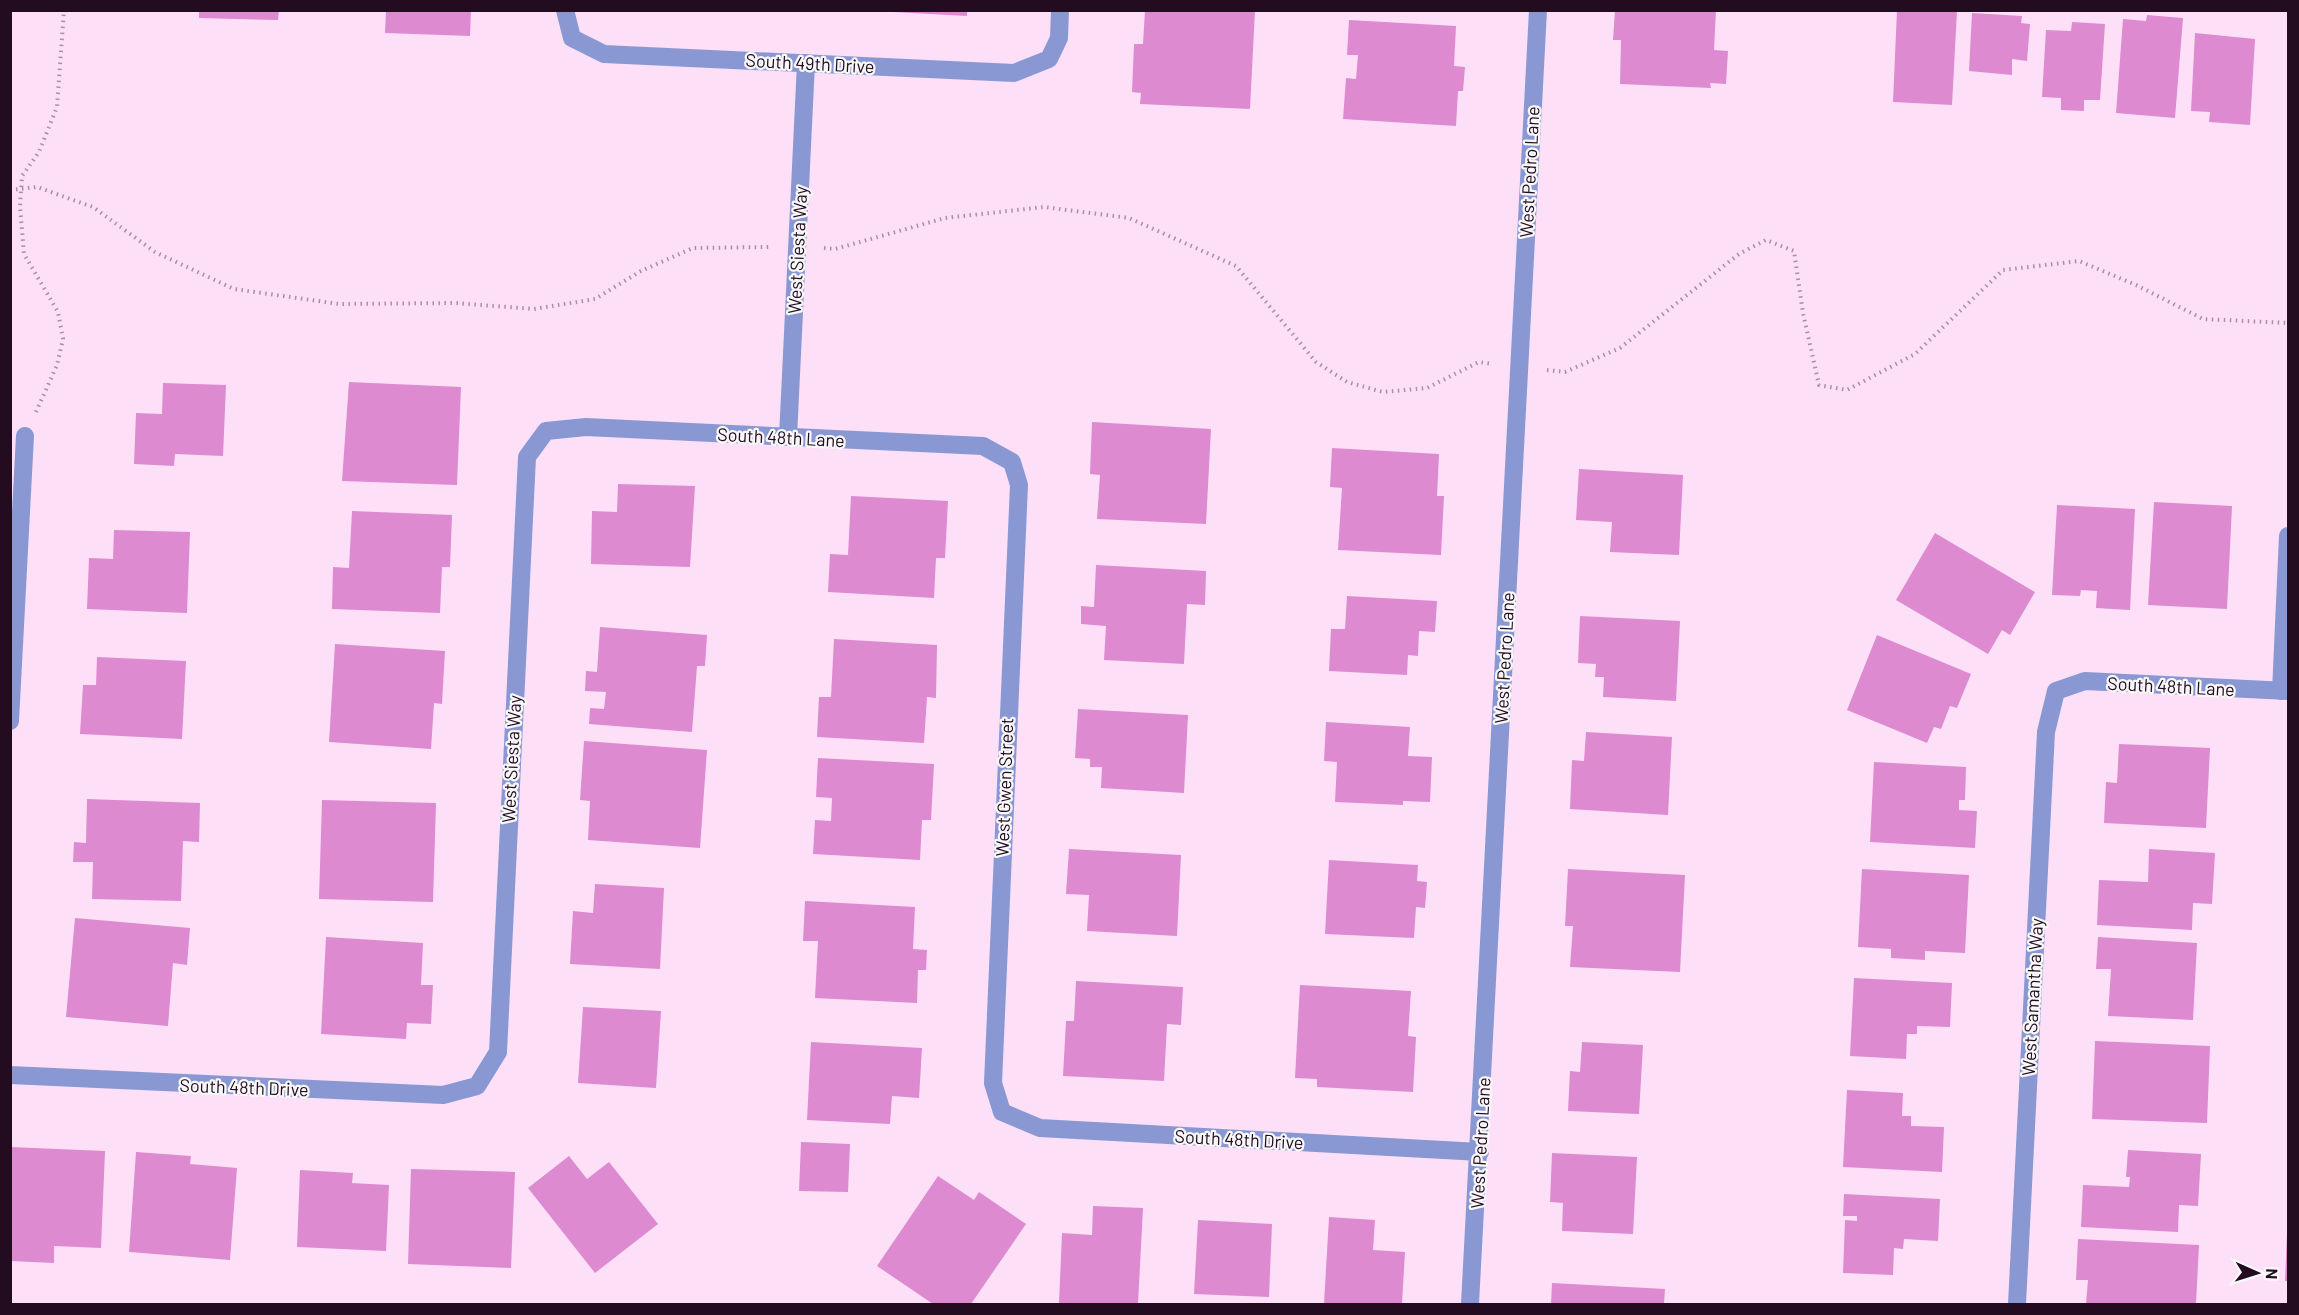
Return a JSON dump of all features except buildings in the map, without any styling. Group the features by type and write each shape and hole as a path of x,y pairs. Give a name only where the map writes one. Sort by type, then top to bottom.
{"street":[{"name":"South 49th Drive","path":"565,10 572,38 604,54 1014,73 1049,59 1059,38 1060,10"},
{"name":"West Pedro Lane","path":"1470,1305 1480,1152 1538,10"},
{"name":"West Siesta Way","path":"788,437 806,63"},
{"name":"South 48th Lane","path":"546,431 586,428 983,446 1012,462"},
{"name":"West Siesta Way","path":"477,1086 498,1052 527,457 546,431"},
{"path":"10,721 25,436"},
{"name":"West Gwen Street","path":"1002,1112 993,1083 1019,485 1012,462"},
{"path":"2285,691 2289,536"},
{"name":"South 48th Lane","path":"2056,691 2085,681 2285,691"},
{"name":"West Samantha Way","path":"2017,1305 2046,732 2056,691"},
{"name":"South 48th Drive","path":"10,1075 443,1095 477,1086"},
{"name":"South 48th Drive","path":"1002,1112 1040,1128 1480,1152"}],"path":[{"path":"25,436 57,364 63,339 58,312 24,255 20,206 22,176 39,152 57,107 64,10"},
{"path":"10,190 37,187 93,207 155,252 234,289 339,304 455,303 534,309 595,298 641,271 693,248 836,249 945,218 1044,207 1129,218 1236,266 1316,362 1347,382 1383,392 1427,388 1479,362 1565,372 1620,348 1739,254 1766,240 1794,250 1803,313 1819,385 1847,390 1915,354 2003,270 2079,261 2136,285 2204,319 2289,323"}]}
